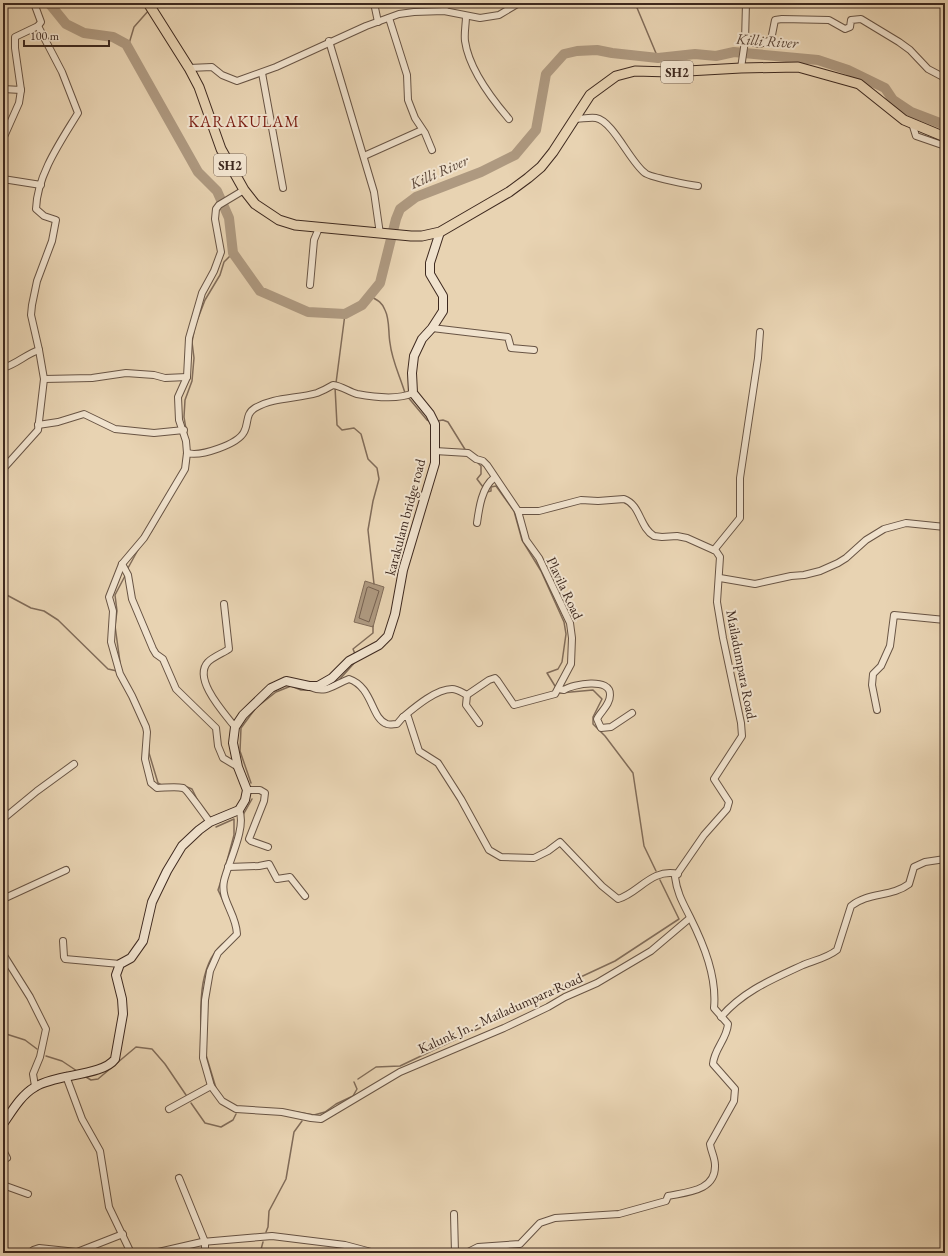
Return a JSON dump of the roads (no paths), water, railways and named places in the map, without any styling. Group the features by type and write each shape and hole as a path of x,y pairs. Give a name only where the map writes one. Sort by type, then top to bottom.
{"main road":[{"name":"SH2","path":"151,5 199,87 221,149 244,190 255,204 279,220 295,226 411,236 422,236 440,232 509,192 528,178 541,167 553,152 590,95 608,80 624,73 635,71 670,72 741,68 798,67 859,84 904,120 945,137"},
{"path":"413,393 412,373 414,356 422,339 432,328 442,311 443,296 430,274 430,263 440,232"},
{"name":"karakulam bridge road","path":"309,686 318,686 332,678 341,667 379,645 388,636 395,614 403,570 435,463 434,421 413,393"},
{"path":"3,1124 23,1096 35,1086 66,1076 103,1068 115,1059 123,1014 122,999 116,975 120,964 131,958 140,947 143,941 152,902 166,871 182,846 210,822 239,810 247,790 238,767 234,743 235,727 243,714 271,688 286,681 309,686"}],"street":[{"path":"3,139 17,107 21,90 15,48 15,37 38,26 41,22 34,3"},
{"path":"374,3 378,22"},
{"path":"444,11 446,3"},
{"path":"189,68 212,67 222,75 237,81 262,73 330,41 389,18 414,12 444,11 480,18 498,15 518,3"},
{"path":"741,68 745,41 746,3"},
{"path":"466,16 465,41 473,65 493,100 509,119"},
{"path":"389,18 407,75 408,100 415,118 432,150"},
{"path":"745,41 760,44 771,40 775,20 829,20 846,29 850,27 851,20 861,19 899,42 910,50 928,69 945,78"},
{"path":"4,470 10,460 35,436 38,425 44,379 31,315 37,281 52,241 56,220 44,216 36,209 36,198 63,136 78,113 62,72 38,26"},
{"path":"330,41 374,192 380,234"},
{"path":"262,73 283,188"},
{"path":"3,89 21,90"},
{"path":"574,119 596,118 603,121 620,140 626,151 643,172 650,176 674,180 684,185 698,186"},
{"path":"912,123 916,136 945,146"},
{"path":"364,156 422,130"},
{"path":"3,179 41,185"},
{"path":"210,822 198,808 191,794 183,788 157,788 151,783 145,759 147,732 132,696 120,674 111,642 113,611 109,597 122,564 144,538 185,469 189,454 184,430 179,420 178,397 187,377 189,338 202,293 221,252 215,219 216,209 219,205 244,190"},
{"path":"310,285 314,240 319,228"},
{"path":"432,328 508,336 511,348 534,350"},
{"path":"435,451 468,453 476,459 483,461 518,511 539,511 581,500 598,501 624,499 636,507 644,526 654,536 683,536 714,550 740,518 740,478 744,464 760,332"},
{"path":"3,368 18,361 28,354 39,350"},
{"path":"44,379 92,378 126,373 154,375 165,378 187,377"},
{"path":"189,454 210,451 240,439 246,427 248,414 253,408 282,399 316,393 336,386 356,394 389,397 413,393"},
{"path":"38,425 58,422 84,414 115,429 154,433 184,430"},
{"path":"477,523 479,507 490,482 494,478"},
{"name":"Plavila Road","path":"518,511 526,540 539,558 570,623 572,638 571,664 559,689"},
{"path":"720,578 755,584 786,576 804,575 825,569 846,558 866,540 884,529 906,523 945,527"},
{"name":"Mailadumpara Road.","path":"678,874 704,835 727,809 729,802 714,779 742,736 741,723 717,602 720,578 720,557 714,550"},
{"path":"122,564 128,575 132,599 153,649 156,654 163,659 176,689 216,728 218,746 223,758 238,767"},
{"path":"224,604 229,649 208,662 204,673 211,697 235,727"},
{"path":"877,710 872,685 873,674 880,666 890,646 894,615 945,620"},
{"path":"467,695 489,680 495,678 514,705 555,694 559,689 564,690 572,685 600,685 608,688 610,693 609,701 597,719 601,728 611,727 632,713"},
{"path":"309,686 320,691 333,687 349,679 357,682 364,690 380,720 387,724 396,724 419,703 446,690 454,689 467,695"},
{"path":"467,695 466,706 479,723"},
{"path":"403,717 408,717 410,721 419,751 438,763 461,798 489,850 502,857 534,858 548,851 560,842 602,886 618,899 657,876 668,872 678,874 675,877 678,894 702,945 715,986 714,1008 728,1026 724,1039 714,1055 713,1064 721,1071 735,1090 735,1097 710,1144 715,1171 712,1180 706,1186 668,1196 666,1202 620,1214 555,1218 540,1223 520,1244 478,1247 466,1253"},
{"path":"3,819 36,791 74,764"},
{"path":"247,790 260,790 265,793 264,801 249,839 251,842 268,847"},
{"path":"169,1110 211,1086 202,1058 205,1000 210,971 218,953 237,934 234,915 223,895 223,883 242,822 239,810"},
{"path":"721,1017 729,1007 754,988 804,965 831,955 837,950 851,906 856,902 865,898 899,890 909,884 914,867 925,862 945,859"},
{"path":"228,867 259,866 269,864 277,879 290,877 305,896"},
{"path":"3,899 66,870"},
{"name":"Kalunk Jn. - Mailadumpara Road","path":"211,1086 222,1101 236,1109 282,1112 322,1118 400,1072 504,1028 548,1007 565,997 597,983 651,951 690,918"},
{"path":"63,941 65,959 120,964"},
{"path":"3,954 30,997 46,1029 40,1057 33,1074 35,1086"},
{"path":"66,1076 82,1119 100,1151 109,1207 131,1253"},
{"path":"3,1150 7,1158"},
{"path":"179,1178 205,1242 205,1253"},
{"path":"3,1185 28,1194"},
{"path":"454,1214 455,1253"},
{"path":"33,1253 33,1250 39,1248 77,1252 122,1234"},
{"path":"154,1253 205,1242 272,1236 346,1245 375,1253"}],"water":[{"path":"365,581 384,587 373,627 354,622"}],"waterway":[{"name":"Killi River","path":"49,3 66,24 84,33 113,37 126,44 198,172 217,191 229,218 233,253 260,291 308,312 345,314 362,305 380,283 396,219 400,209 416,197 481,172 515,155 536,130 546,74 564,54 577,51 597,50 658,58 695,54 716,56 734,52 818,60 848,70 885,88 893,100 911,112 945,125"},
{"path":"635,3 658,58"},
{"path":"128,47 134,27 149,10"},
{"path":"187,435 184,417 185,400 192,381 194,358 192,342 195,326 205,300 220,275 224,262 233,253"},
{"path":"370,296 381,303 387,314 392,356 405,393"},
{"path":"336,383 345,314"},
{"path":"335,387 337,425 342,430 354,428 361,434 368,459 377,468 379,479 373,501 368,530 374,584"},
{"path":"407,396 429,421"},
{"path":"437,421 443,420 448,422 466,451"},
{"path":"188,466 190,454"},
{"path":"477,462 481,466 481,474 477,479 483,487"},
{"path":"487,492 491,491 491,487 496,486 514,511 522,540 541,571 564,622 566,634 562,662 558,669 547,673 555,686"},
{"path":"151,532 177,487"},
{"path":"128,568 139,548"},
{"path":"120,662 115,626 117,611 115,595 126,574"},
{"path":"3,593 31,608 44,611 58,620 108,669 117,671"},
{"path":"355,654 353,649 373,633 373,626"},
{"path":"328,685 339,680 357,660"},
{"path":"257,707 276,692 291,686 301,690 309,690"},
{"path":"560,693 593,690 602,699 593,717 593,724 605,736 633,773 644,846 656,871"},
{"path":"251,783 240,751 241,728 255,709"},
{"path":"149,746 149,753 158,783 163,786"},
{"path":"187,787 192,789 198,801"},
{"path":"243,815 252,799"},
{"path":"216,827 234,819 234,835 224,872"},
{"path":"223,875 218,890 225,905"},
{"path":"358,1079 376,1067 400,1066 484,1026 514,1008 615,961 679,919 660,880"},
{"path":"201,1033 201,996 206,971 217,949 226,941"},
{"path":"3,1033 25,1040 37,1049"},
{"path":"86,1077 91,1080 98,1079 136,1047 152,1049 165,1064 186,1095"},
{"path":"206,1055 216,1088"},
{"path":"46,1056 62,1061 77,1071"},
{"path":"279,1109 314,1115 325,1112 336,1104 353,1096 357,1089 354,1082"},
{"path":"191,1103 205,1123 221,1127 233,1120 236,1114"},
{"path":"266,1232 268,1227 269,1211 286,1179 294,1132 302,1121"},
{"path":"260,1253 263,1242"}],"district":[{"name":"KARAKULAM","path":"244,121"}]}
